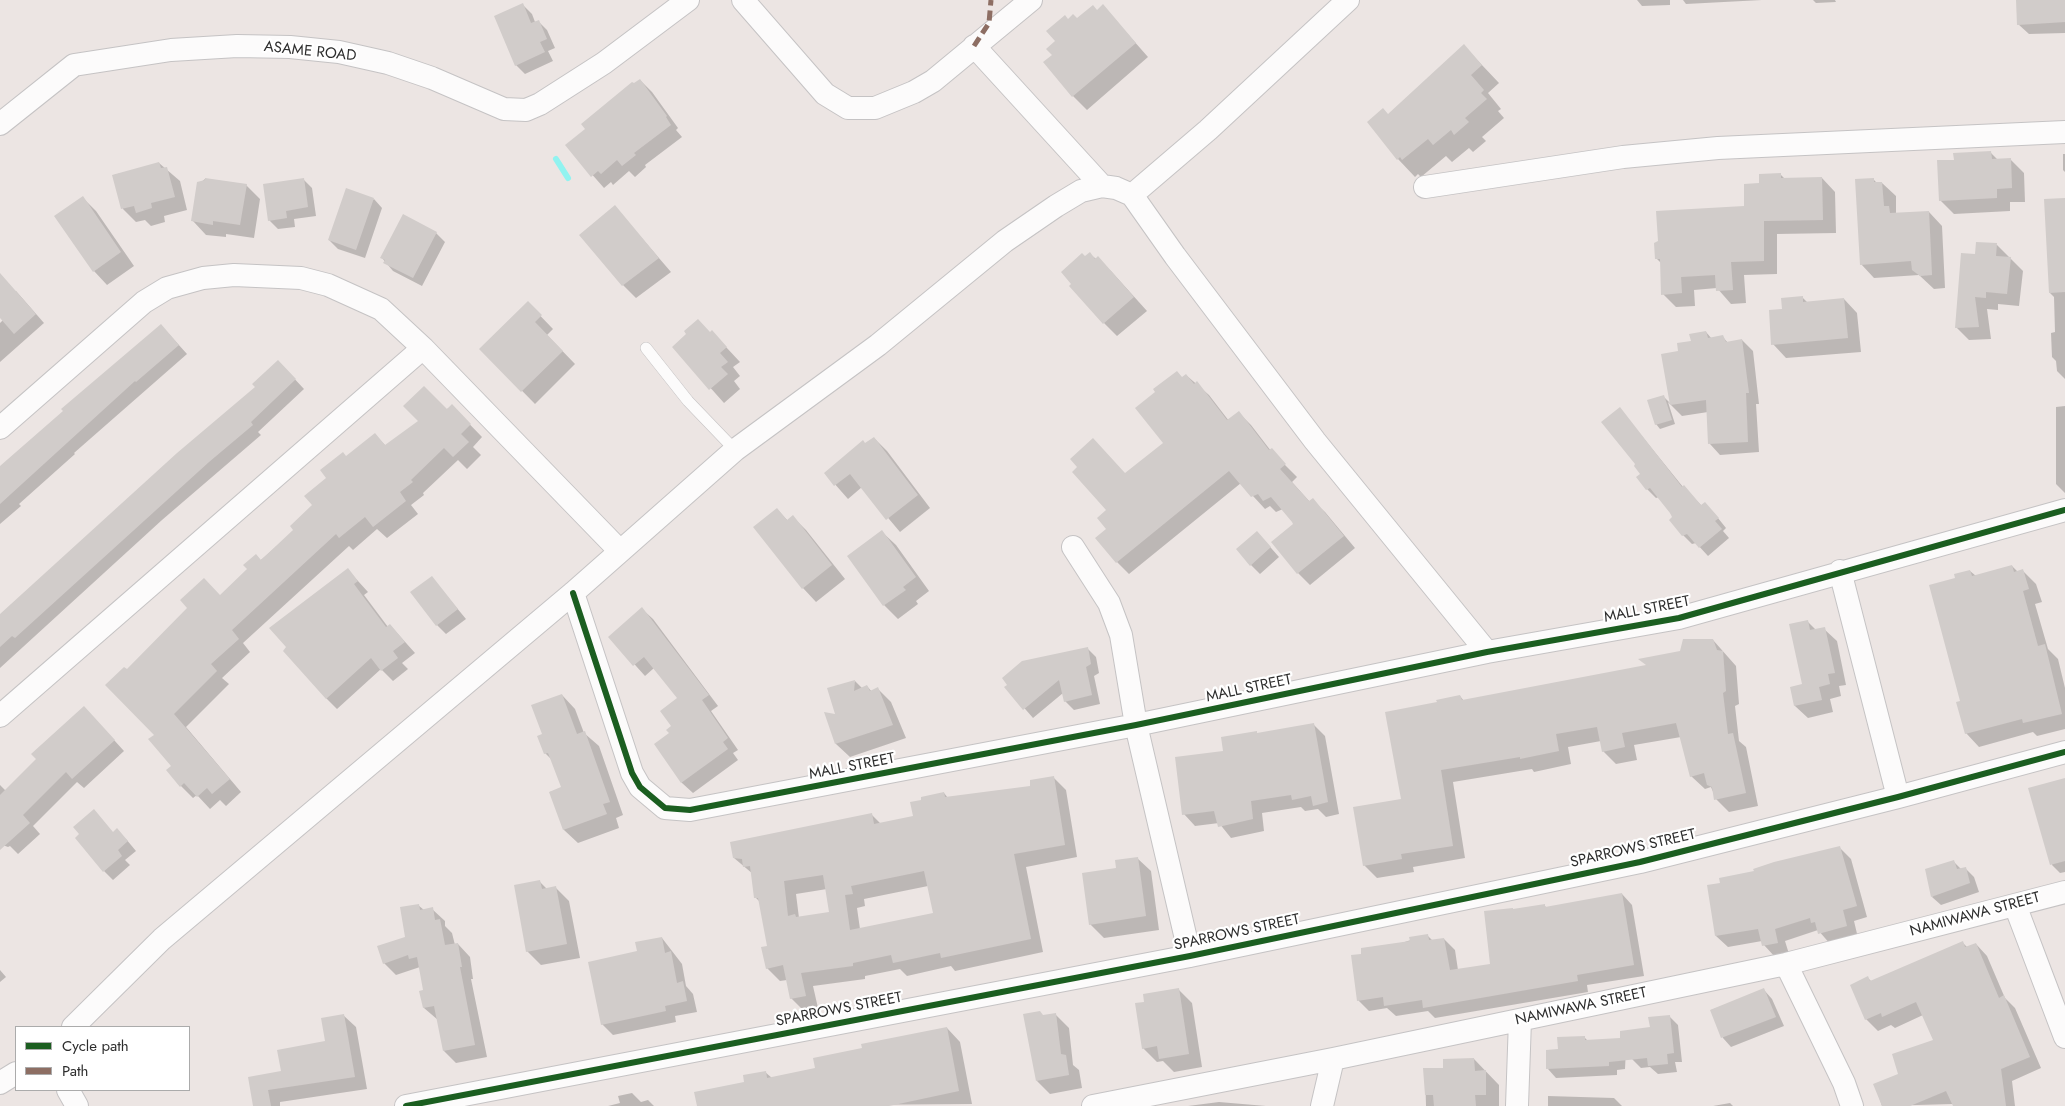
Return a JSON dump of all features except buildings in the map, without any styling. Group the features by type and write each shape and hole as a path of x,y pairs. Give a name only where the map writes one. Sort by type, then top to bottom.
{"street":[{"name":"ASAME ROAD","path":"0,124 74,65 171,50 236,46 290,47 339,52 388,63 432,78 504,109 526,110 540,104 604,63 688,0"},
{"path":"743,0 825,94 848,108 875,108 914,92 933,81 1031,0"},
{"path":"1132,195 1208,130 1348,0"},
{"path":"974,46 1102,186"},
{"path":"1425,187 1623,157 1718,148 2065,132"},
{"path":"74,1026 162,939 573,593 619,550 736,450 878,345 1005,241 1081,191 1102,186 1116,188 1132,195 1180,263 1315,442 1487,652"},
{"path":"0,428 144,302 168,288 203,278 265,275 302,278 328,285 381,309 423,348 619,550"},
{"path":"0,716 423,348"},
{"name":"MALL STREET","path":"573,593 632,773 640,787 665,808 690,810 1136,725 1487,652 1679,618 1840,571 2065,510"},
{"path":"1073,547 1109,603 1122,635 1136,725 1190,956"},
{"path":"1840,571 1898,798"},
{"name":"SPARROWS STREET","path":"406,1106 1190,956 1640,862 1898,798 2065,752"},
{"name":"NAMIWAWA STREET","path":"1100,1105 1333,1059 1786,964 2065,892"},
{"path":"2015,905 2065,1037"},
{"path":"1786,964 1844,1083 1852,1106"},
{"path":"1517,1106 1520,1020"},
{"path":"1322,1106 1333,1059"},
{"path":"0,1083 15,1074"},
{"path":"68,1091 76,1106"}],"lane":[{"path":"646,348 688,401 736,450"}],"waterway":[{"path":"556,159 568,178"}],"marked path":[{"path":"974,46 989,23 991,0"}],"cycle path":[{"path":"573,593 632,773 640,787 665,808 690,810 1136,725 1487,652 1679,618 2065,510"},
{"path":"406,1106 1190,956 1640,862 1898,797 2065,752"}]}
